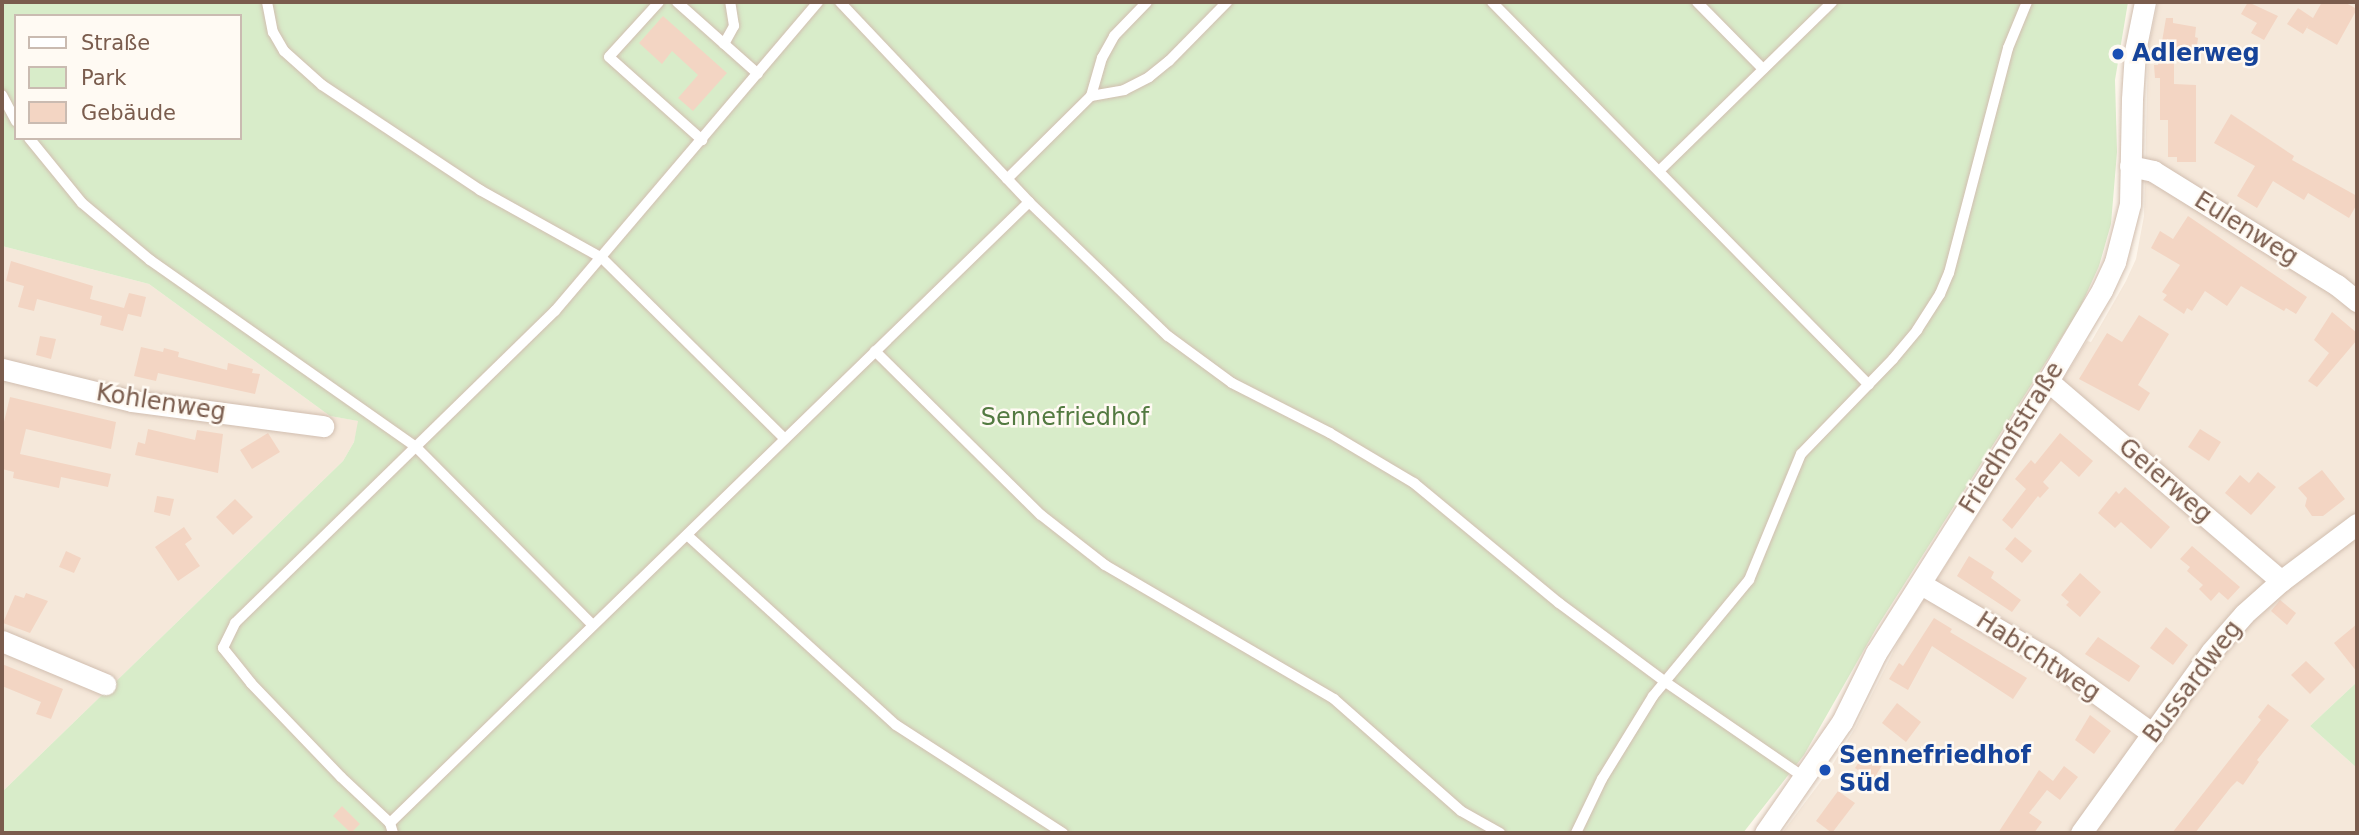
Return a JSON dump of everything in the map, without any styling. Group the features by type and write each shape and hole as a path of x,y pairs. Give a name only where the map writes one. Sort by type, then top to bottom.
{"street":[{"name":"Friedhofstraße","path":"1765,833 1806,778 1842,722 1876,653 2049,381 2115,262 2130,204 2136,51 2146,2"},
{"name":"Eulenweg","path":"2130,166 2153,171 2337,285 2357,302"},
{"name":"Kohlenweg","path":"2,369 132,401 323,426"},
{"name":"Geierweg","path":"2049,381 2281,581"},
{"name":"Bussardweg","path":"2081,833 2211,652 2244,614 2281,581 2357,524"},
{"name":"Habichtweg","path":"1921,584 2052,661 2153,734"},
{"path":"2,641 105,684"}],"lane":[{"path":"267,2 273,32 284,51 322,85 480,190 602,258 785,439"},
{"path":"659,2 609,57 702,140"},
{"path":"677,2 758,74"},
{"path":"724,44 734,26 730,2"},
{"path":"818,2 555,310 235,623 223,648 305,739 391,828 593,625 1029,202"},
{"path":"840,2 1029,202 1177,343 1232,383 1330,433 1414,483 1559,603 1664,681 1806,778"},
{"path":"1007,179 1091,96 1102,58 1114,36 1147,2"},
{"path":"1091,96 1124,90 1149,77 1169,61 1227,2"},
{"path":"1492,2 1869,385"},
{"path":"1697,2 1763,69"},
{"path":"1659,171 1832,2"},
{"path":"1576,833 1602,779 1664,681 1749,580 1801,454 1869,385 1917,330 1949,273 2008,48 2027,2"},
{"path":"2,95 14,117"},
{"path":"31,140 82,203 150,260 416,447 593,625"},
{"path":"875,351 1041,515 1105,565 1334,699 1461,811 1500,833"},
{"path":"687,535 896,725 1063,833"}],"shaded area":[{"path":"2158,2 2357,2 2357,682 2310,726 2357,768 2357,833 1782,833 1828,772 1855,728 1901,636 2087,341 2091,342 2136,259 2144,216 2148,50"},
{"path":"2,246 149,284 330,416 359,421 354,442 343,461 2,792"}],"green space":[{"name":"Sennefriedhof","path":"2,2 2128,2 2115,80 2117,152 2111,224 2099,266 2079,310 1877,627 1804,755 1743,833 2,833 2,792 343,461 354,442 358,421 330,416 149,284 2,246"},
{"path":"2357,682 2357,768 2310,726"}],"building":[{"path":"2248,2 2278,16 2264,40 2251,33 2257,23 2241,14"},
{"path":"2322,2 2344,2 2357,9 2337,45 2307,28 2309,24 2303,34 2287,24 2298,8 2313,18"},
{"path":"663,16 727,73 693,111 678,98 698,75 672,51 662,64 639,43"},
{"path":"2166,18 2173,18 2173,23 2196,27 2195,37 2198,38 2195,59 2174,55 2174,84 2196,85 2196,162 2177,162 2177,157 2168,157 2168,120 2160,120 2160,78 2155,78 2154,65 2158,65"},
{"path":"2231,114 2294,156 2292,160 2357,196 2357,204 2349,218 2308,193 2304,200 2273,181 2257,208 2237,196 2255,166 2214,143"},
{"path":"2188,216 2307,297 2296,314 2286,308 2284,311 2241,286 2227,306 2205,291 2192,311 2187,308 2184,314 2163,300 2167,295 2162,292 2180,265 2151,248 2160,231 2173,239"},
{"path":"11,261 93,286 90,299 124,308 129,293 146,297 141,317 128,314 123,331 100,325 102,316 37,299 34,311 18,307 24,286 6,281"},
{"path":"2332,312 2357,333 2357,340 2317,387 2308,381 2329,353 2314,340"},
{"path":"2139,315 2169,334 2138,385 2150,393 2139,411 2079,379 2107,333 2122,342"},
{"path":"40,336 56,339 51,359 36,355"},
{"path":"141,347 179,352 178,357 227,370 228,363 253,369 252,373 260,374 255,394 158,373 156,381 134,376"},
{"path":"10,397 116,422 111,449 26,429 20,454 111,474 108,487 61,477 59,488 13,478 14,472 2,469 2,430"},
{"path":"148,429 195,440 197,430 223,434 218,473 135,455 138,442 145,444"},
{"path":"2200,429 2221,442 2209,461 2188,447"},
{"path":"268,433 280,452 252,469 240,450"},
{"path":"2060,433 2093,461 2079,477 2061,461 2043,482 2049,488 2040,498 2038,496 2012,529 2002,520 2026,489 2015,479 2031,460 2035,464"},
{"path":"2322,470 2345,499 2323,516 2312,516 2305,506 2307,498 2298,488"},
{"path":"2258,472 2276,487 2251,515 2225,493 2240,475 2249,483"},
{"path":"2125,487 2170,527 2151,549 2121,522 2115,528 2098,513 2116,491 2119,494"},
{"path":"157,496 174,499 170,516 154,512"},
{"path":"235,499 253,517 233,535 216,517"},
{"path":"184,527 192,539 185,544 200,566 178,581 155,547"},
{"path":"2015,537 2032,551 2022,563 2005,549"},
{"path":"2192,546 2240,587 2228,600 2219,592 2211,601 2199,589 2203,585 2187,571 2190,567 2180,559"},
{"path":"66,551 81,558 74,573 59,567"},
{"path":"1969,556 1994,572 1991,578 2021,600 2012,612 1957,576"},
{"path":"2080,573 2101,592 2080,617 2066,605 2069,602 2061,595"},
{"path":"26,593 48,601 30,633 3,623 15,595 24,598"},
{"path":"2280,600 2296,613 2287,625 2271,611"},
{"path":"1934,618 1952,629 1950,632 2027,678 2013,699 1932,646 1908,690 1889,679 1899,663 1903,666"},
{"path":"2357,624 2357,672 2334,643"},
{"path":"2166,627 2188,645 2173,665 2150,648"},
{"path":"2098,637 2140,666 2129,682 2085,654"},
{"path":"2306,661 2325,679 2310,694 2291,675"},
{"path":"2,664 63,689 51,719 36,714 41,702 2,686"},
{"path":"1897,703 1921,722 1906,742 1882,723"},
{"path":"2268,704 2289,720 2257,760 2259,762 2243,785 2237,781 2231,787 2195,833 2172,833 2261,720 2258,717"},
{"path":"2090,715 2111,731 2094,754 2075,740"},
{"path":"1868,748 1886,759 1873,780 1855,768"},
{"path":"2064,766 2078,777 2060,800 2047,790 2029,813 2042,822 2034,833 1998,833 2039,770 2053,781"},
{"path":"1838,791 1855,803 1832,833 1816,821"},
{"path":"342,806 360,824 351,833 333,816"}],"place":[{"name":"Adlerweg","path":"2118,54"},
{"name":"Sennefriedhof Süd","path":"1825,770"}]}
